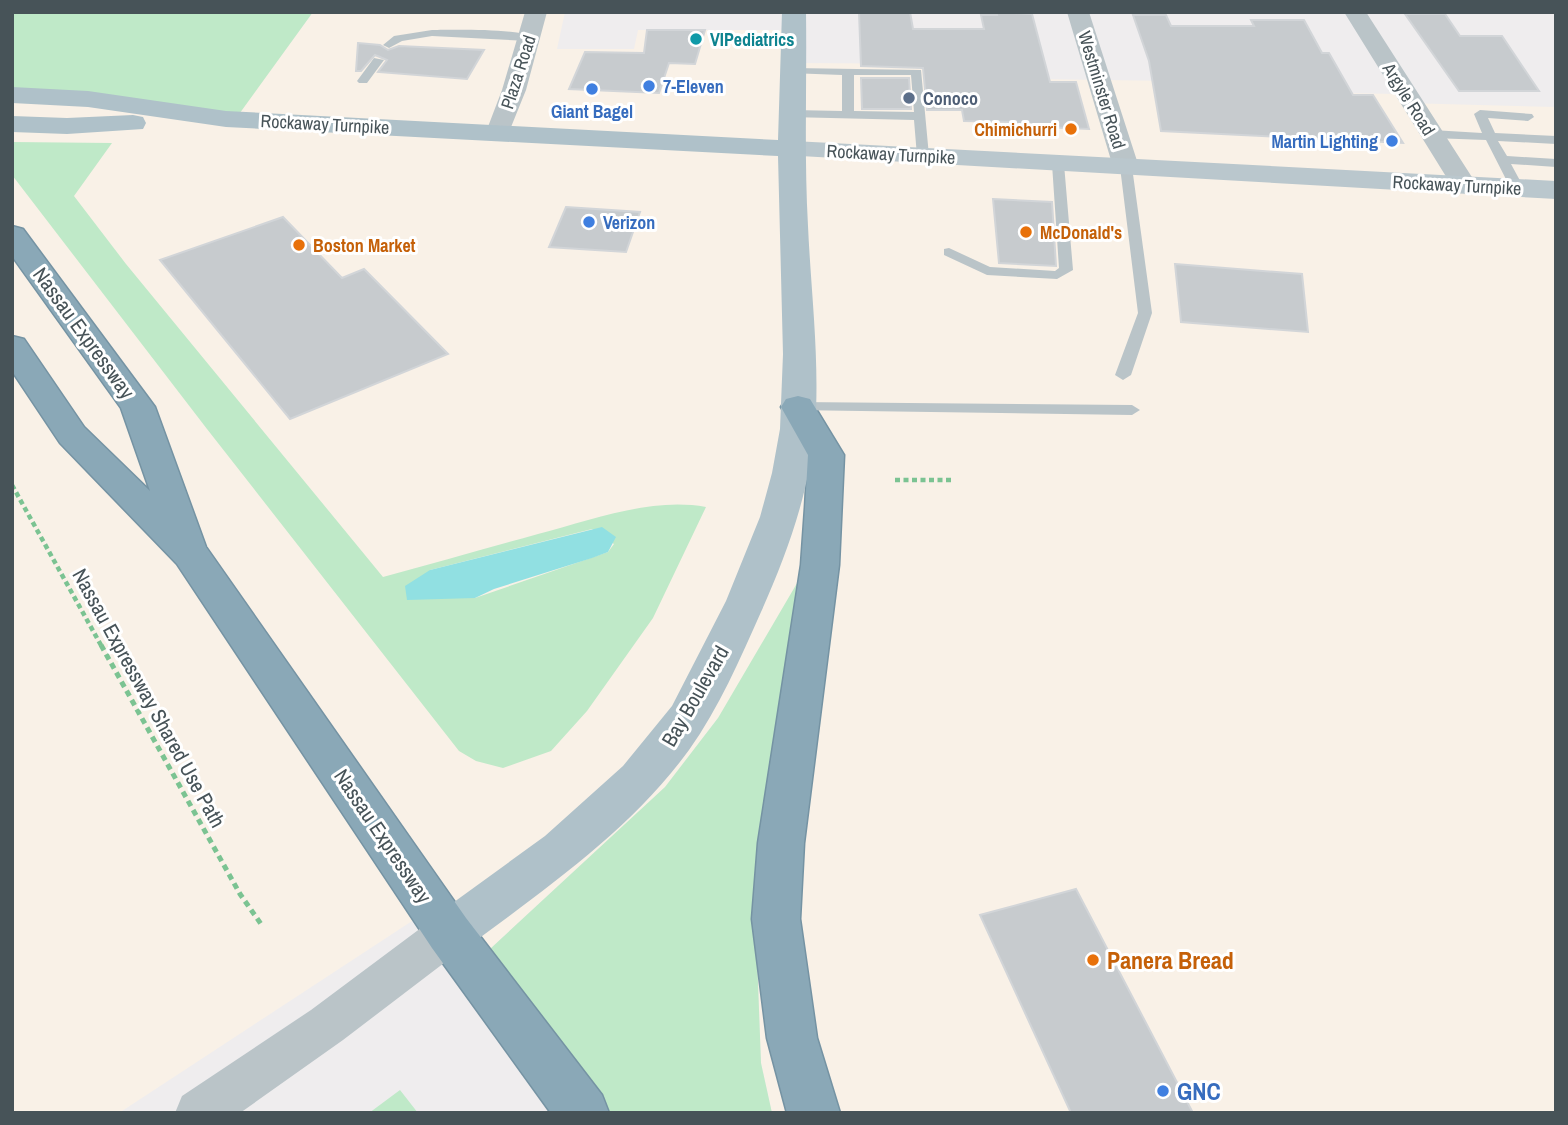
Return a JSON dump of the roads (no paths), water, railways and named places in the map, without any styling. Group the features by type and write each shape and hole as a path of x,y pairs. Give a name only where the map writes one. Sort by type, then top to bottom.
{"highway":[{"name":"Nassau Expressway","path":"12,236 138,407 191,554"},
{"name":"Nassau Expressway","path":"12,346 72,435 191,554 449,933 583,1113"},
{"path":"798,407 826,455 820,565 781,843 776,919 780,969 792,1038 814,1113"}],"main road":[{"name":"Bay Boulevard","path":"449,933 556,854 593,822 663,752 691,712 714,671 741,613 780,516 794,455 798,407 791,178 794,12"},
{"name":"Rockaway Turnpike","path":"12,95 88,99 226,119"},
{"name":"Rockaway Turnpike","path":"12,124 66,126 226,119 1556,190"}],"street":[{"name":"Plaza Road","path":"498,132 536,12"},
{"name":"Westminster Road","path":"1078,12 1126,167"},
{"name":"Argyle Road","path":"1354,12 1464,185"},
{"name":"Bay Boulevard","path":"199,1113 327,1025 449,933"}],"lane":[{"path":"388,45 393,39 414,32 529,38"},
{"path":"363,81 378,60"},
{"path":"793,71 917,72 913,94 920,116 923,156"},
{"path":"848,71 848,115"},
{"path":"848,93 862,93"},
{"path":"793,114 920,116"},
{"path":"1517,188 1480,114 1528,117"},
{"path":"1432,134 1556,140"},
{"path":"1503,160 1556,163"},
{"path":"949,252 988,271 1057,275 1066,270 1058,164"},
{"path":"1123,375 1145,313 1126,167"},
{"path":"798,407 1132,410"}],"water":[{"path":"602,527 616,537 608,552 592,558 494,589 475,598 407,600 405,586 430,570"}],"place":[{"name":"VIPediatrics","path":"696,39"},
{"name":"7-Eleven","path":"649,86"},
{"name":"Giant Bagel","path":"592,89"},
{"name":"Conoco","path":"909,98"},
{"name":"Chimichurri","path":"1071,129"},
{"name":"Martin Lighting","path":"1392,141"},
{"name":"Verizon","path":"589,222"},
{"name":"McDonald's","path":"1026,232"},
{"name":"Boston Market","path":"299,245"},
{"name":"Panera Bread","path":"1093,960"},
{"name":"GNC","path":"1163,1091"}]}
